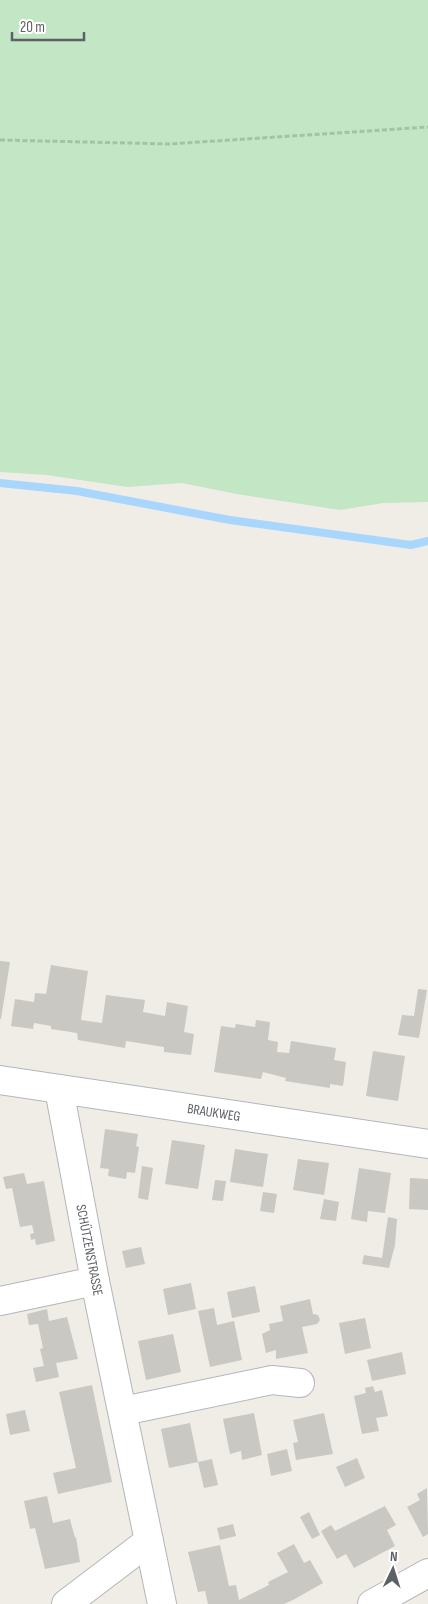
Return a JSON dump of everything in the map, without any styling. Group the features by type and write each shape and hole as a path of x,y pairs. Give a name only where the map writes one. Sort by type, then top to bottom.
{"street":[{"name":"BRAUKWEG","path":"0,1080 428,1144"},
{"name":"SCHÜTZENSTRASSE","path":"59,1089 95,1282 162,1604"},
{"path":"0,1301 95,1282"},
{"path":"123,1411 272,1380 300,1383"},
{"path":"66,1604 149,1542"},
{"path":"372,1604 428,1573"}],"path":[{"path":"0,140 170,144 428,126"}],"green space":[{"path":"0,0 428,0 428,502 383,503 340,510 237,494 182,483 127,487 47,475 0,472"}],"building":[{"path":"0,961 10,962 1,1019 0,1019"},
{"path":"51,965 88,971 81,1020 102,1023 106,995 145,1000 143,1012 165,1016 167,1002 188,1006 184,1032 194,1034 191,1055 164,1052 164,1047 126,1041 125,1048 78,1040 77,1033 51,1029 51,1026 34,1023 33,1029 11,1026 15,999 34,1002 35,993 46,994"},
{"path":"418,989 427,990 419,1038 398,1035 402,1015 414,1016"},
{"path":"256,1020 270,1022 268,1040 278,1042 277,1052 289,1053 291,1041 336,1048 334,1060 346,1062 343,1086 330,1084 330,1088 285,1081 286,1078 263,1072 261,1079 214,1072 221,1026 235,1028 236,1024 255,1027"},
{"path":"373,1051 405,1056 398,1101 366,1096"},
{"path":"105,1129 138,1134 136,1146 139,1147 135,1173 127,1172 126,1179 108,1176 109,1169 100,1168"},
{"path":"172,1140 205,1145 198,1189 165,1184"},
{"path":"235,1149 268,1154 263,1187 230,1182"},
{"path":"298,1159 329,1163 324,1195 293,1190"},
{"path":"142,1166 153,1168 148,1200 138,1198"},
{"path":"359,1168 391,1173 385,1213 368,1211 367,1222 351,1219"},
{"path":"24,1173 27,1184 44,1181 55,1241 36,1245 35,1239 31,1240 30,1234 34,1233 32,1225 20,1227 12,1188 6,1189 3,1177"},
{"path":"410,1178 428,1179 428,1210 409,1209"},
{"path":"215,1180 226,1181 223,1201 212,1200"},
{"path":"263,1192 277,1194 274,1213 260,1211"},
{"path":"324,1199 339,1202 336,1221 320,1219"},
{"path":"388,1217 397,1219 395,1245 389,1268 362,1264 364,1255 382,1258"},
{"path":"141,1247 145,1264 126,1268 122,1251"},
{"path":"191,1283 196,1309 168,1315 163,1289"},
{"path":"255,1286 260,1312 232,1318 227,1292"},
{"path":"310,1299 313,1314 318,1315 320,1320 317,1324 302,1327 308,1353 276,1359 276,1350 266,1353 262,1334 270,1330 269,1324 283,1321 280,1306"},
{"path":"214,1308 217,1325 234,1321 242,1360 210,1367 198,1311"},
{"path":"47,1309 49,1321 67,1317 78,1359 56,1363 59,1377 36,1382 33,1368 44,1366 40,1349 43,1348 38,1324 29,1325 27,1314"},
{"path":"365,1318 371,1348 345,1354 339,1323"},
{"path":"173,1334 181,1372 146,1380 138,1341"},
{"path":"402,1352 406,1374 372,1381 367,1360"},
{"path":"92,1385 112,1482 58,1494 53,1473 76,1468 59,1392"},
{"path":"373,1386 375,1392 382,1390 388,1416 376,1418 379,1431 362,1434 354,1396 366,1393 365,1388"},
{"path":"25,1410 30,1431 10,1435 6,1414"},
{"path":"254,1413 262,1455 242,1460 241,1451 230,1454 223,1419"},
{"path":"324,1413 333,1454 296,1460 293,1443 298,1442 293,1420"},
{"path":"190,1423 198,1462 169,1468 161,1429"},
{"path":"287,1449 292,1471 271,1476 267,1454"},
{"path":"357,1458 365,1478 345,1487 336,1467"},
{"path":"212,1459 218,1485 204,1488 198,1462"},
{"path":"427,1488 428,1534 423,1537 407,1507 420,1500 417,1494"},
{"path":"47,1496 53,1523 70,1519 76,1537 80,1562 45,1569 35,1528 30,1529 24,1501"},
{"path":"385,1506 396,1525 387,1530 395,1546 354,1568 346,1554 337,1559 321,1531 331,1525 335,1531"},
{"path":"309,1512 320,1535 312,1539 300,1517"},
{"path":"233,1524 236,1536 220,1540 217,1528"},
{"path":"294,1544 304,1563 310,1560 323,1583 293,1600 284,1604 208,1604 205,1591 198,1592 188,1552 220,1545 229,1586 236,1585 239,1600 269,1585 268,1582 288,1572 277,1553"}],"waterway":[{"path":"0,483 77,491 230,520 411,545 428,541"}]}
